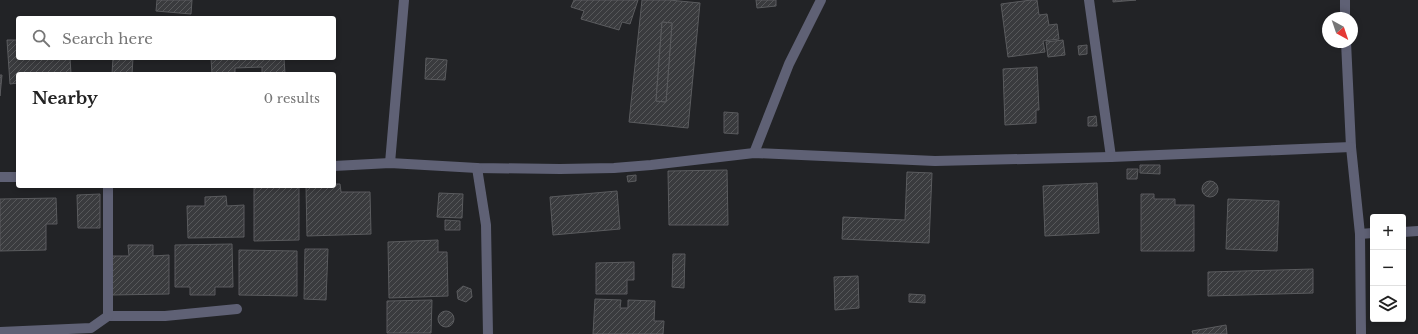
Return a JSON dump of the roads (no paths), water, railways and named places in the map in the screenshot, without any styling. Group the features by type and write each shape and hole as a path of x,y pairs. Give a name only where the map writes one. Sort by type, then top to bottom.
{"street":[{"path":"390,163 404,0"},
{"path":"754,153 789,64 821,0"},
{"path":"1089,0 1111,157"},
{"path":"1345,12 1346,0"},
{"path":"1346,48 1351,147 1360,234 1362,334"},
{"path":"336,166 390,163 476,168 614,168 754,153 935,160 1111,157 1351,147"},
{"path":"476,168 486,225 488,334"},
{"path":"0,177 16,177"},
{"path":"108,188 108,316"},
{"path":"1406,232 1418,231"},
{"path":"1360,234 1370,233"},
{"path":"0,332 91,328 108,316 165,316 237,309"}]}
